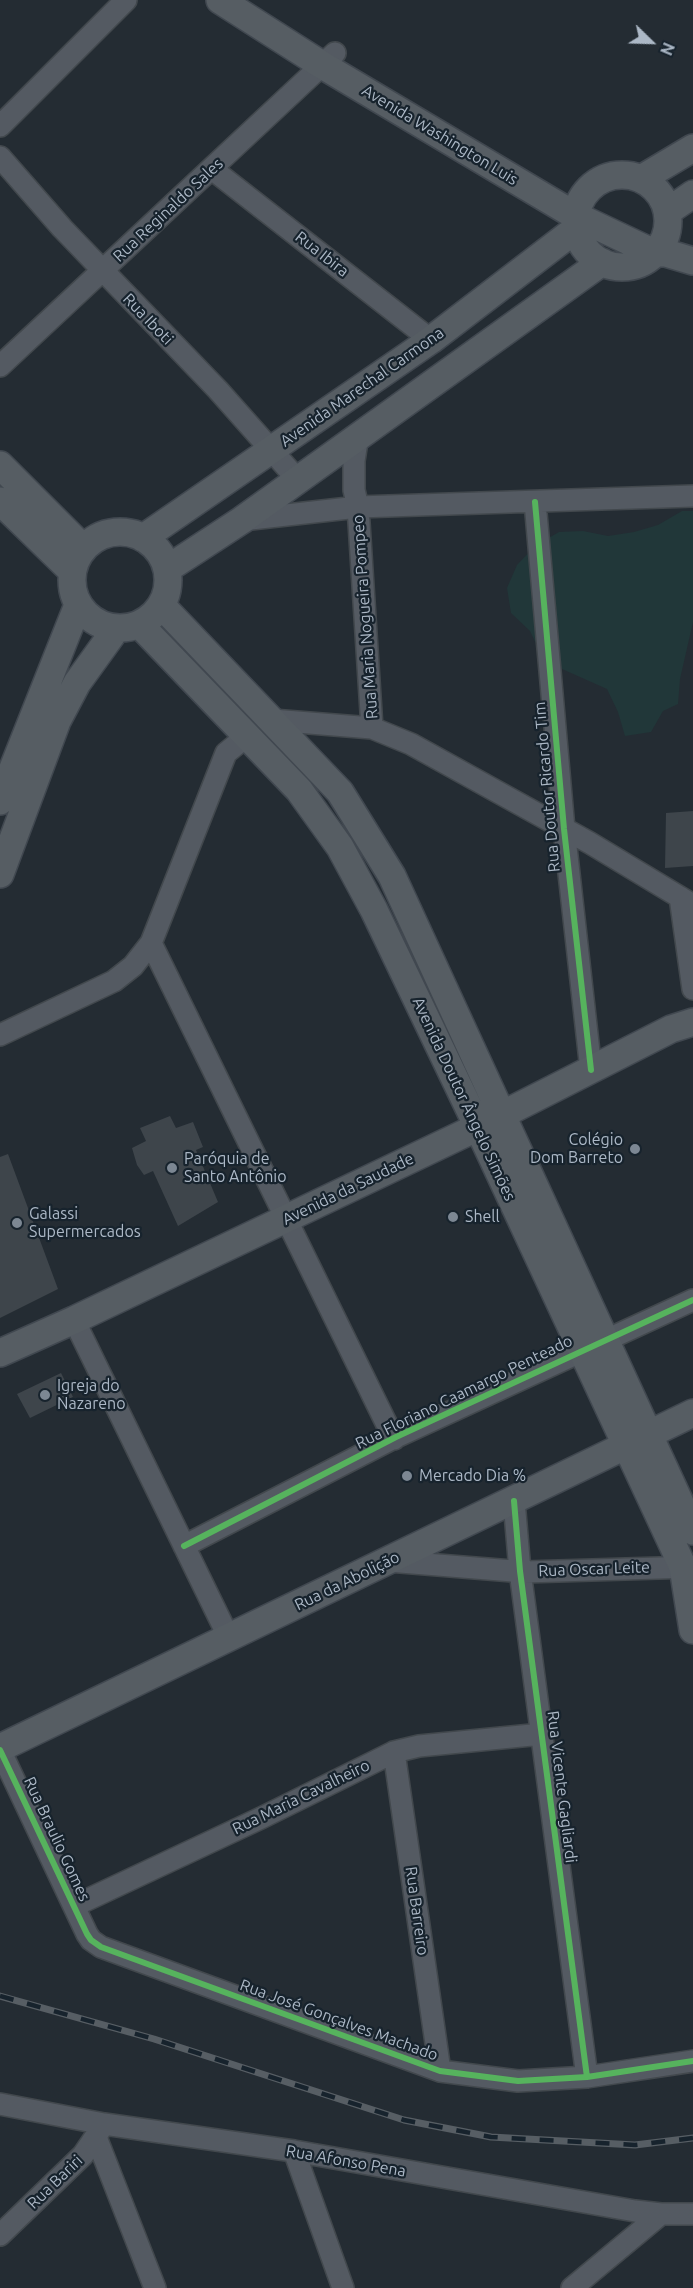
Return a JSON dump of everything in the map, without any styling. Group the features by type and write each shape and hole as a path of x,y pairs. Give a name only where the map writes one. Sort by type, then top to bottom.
{"main road":[{"name":"Avenida Washington Luis","path":"220,0 329,59 577,216 693,261"},
{"name":"Avenida Washington Luis","path":"249,0 329,59"},
{"path":"577,216 581,243 590,254 602,262 616,266 630,266 643,261 660,250 666,230 667,212 662,199 653,187 641,179 665,167 693,148"},
{"name":"Avenida Marechal Carmona","path":"143,538 431,340 577,216 587,191 598,181 612,176 627,175 641,179"},
{"path":"667,212 693,194"},
{"path":"167,569 242,520 602,262"},
{"path":"0,465 78,560"},
{"path":"0,501 78,560"},
{"path":"0,874 57,722 77,683 128,627 162,606 169,584 162,555 152,543 143,538 124,531 109,532 95,538 78,560 72,591 78,605 88,617 101,625 128,627"},
{"path":"0,801 78,605"},
{"name":"Avenida Doutor Ângelo Simões","path":"162,606 340,792 392,876 503,1115 593,1345"},
{"name":"Avenida Doutor Ângelo Simões","path":"128,627 248,735 299,790 340,847 374,910 478,1127 593,1345 638,1441 688,1567 693,1630"},
{"name":"Avenida da Saudade","path":"0,1353 74,1320 503,1115 671,1029 693,1022"},
{"name":"Rua da Abolição","path":"0,1749 693,1413"},
{"name":"Avenida Doutor Ângelo Simões","path":"638,1441 693,1531"}],"street":[{"path":"0,126 126,0"},
{"name":"Rua Reginaldo Sales","path":"0,366 329,59"},
{"name":"Rua Iboti","path":"0,157 103,272 218,390 297,479"},
{"name":"Rua Ibira","path":"212,169 431,340"},
{"name":"Rua Maria Nogueira Pompeo","path":"358,435 353,477 358,507 372,728"},
{"path":"242,520 358,507 693,496"},
{"name":"Rua Doutor Ricardo Tim","path":"535,502 564,829 591,1070"},
{"path":"272,720 372,728 411,744 564,829 686,901 693,989"},
{"path":"0,1035 114,981 133,966 151,943 226,753 248,735"},
{"path":"151,943 394,1439"},
{"name":"Rua Floriano Caamargo Penteado","path":"184,1546 394,1439 693,1300"},
{"path":"74,1320 229,1638"},
{"name":"Rua Vicente Gagliardi","path":"514,1501 520,1571 586,2077"},
{"name":"Rua Oscar Leite","path":"388,1561 520,1571 688,1567"},
{"name":"Rua Maria Cavalheiro","path":"74,1906 394,1752 419,1746 542,1734"},
{"name":"Rua Braulio Gomes","path":"0,1749 91,1940"},
{"name":"Rua Barreiro","path":"394,1752 440,2071"},
{"name":"Rua José Gonçalves Machado","path":"91,1940 112,1951 440,2071 518,2081 586,2077 693,2061"},
{"name":"Rua Afonso Pena","path":"0,2104 100,2130 294,2151 661,2214 693,2214"},
{"path":"100,2130 155,2288"},
{"name":"Rua Bariri","path":"0,2235 73,2166 100,2130"},
{"path":"294,2151 343,2288"},
{"path":"572,2288 661,2214"}],"green space":[{"path":"682,511 693,511 693,622 680,679 678,704 663,711 651,732 625,736 618,712 607,689 562,669 541,654 530,631 511,613 507,588 517,565 535,546 559,532 583,531 608,536 634,532 658,525"}],"building":[{"path":"693,811 693,866 665,868 666,813"},
{"name":"Paróquia de Santo Antônio","path":"170,1116 176,1128 193,1122 203,1147 196,1150 218,1202 178,1226 153,1171 144,1175 137,1165 132,1148 146,1141 140,1128"},
{"name":"Galassi Supermercados","path":"8,1154 58,1289 0,1318 0,1157"},
{"name":"Igreja do Nazareno","path":"61,1373 73,1397 30,1418 17,1394"}],"railway":[{"path":"0,1996 154,2039 404,2120 491,2137 635,2145 693,2138"}],"cycle path":[{"path":"535,502 564,829 591,1070"},
{"path":"184,1546 396,1437 693,1300"},
{"path":"514,1501 520,1571 587,2077"},
{"path":"0,1750 87,1934 101,1947 440,2071 518,2081 587,2077 693,2061"}],"place":[{"name":"Colégio Dom Barreto","path":"635,1149"},
{"name":"Paróquia de Santo Antônio","path":"172,1168"},
{"name":"Shell","path":"453,1217"},
{"name":"Galassi Supermercados","path":"17,1223"},
{"name":"Igreja do Nazareno","path":"45,1395"},
{"name":"Mercado Dia %","path":"407,1476"}]}
